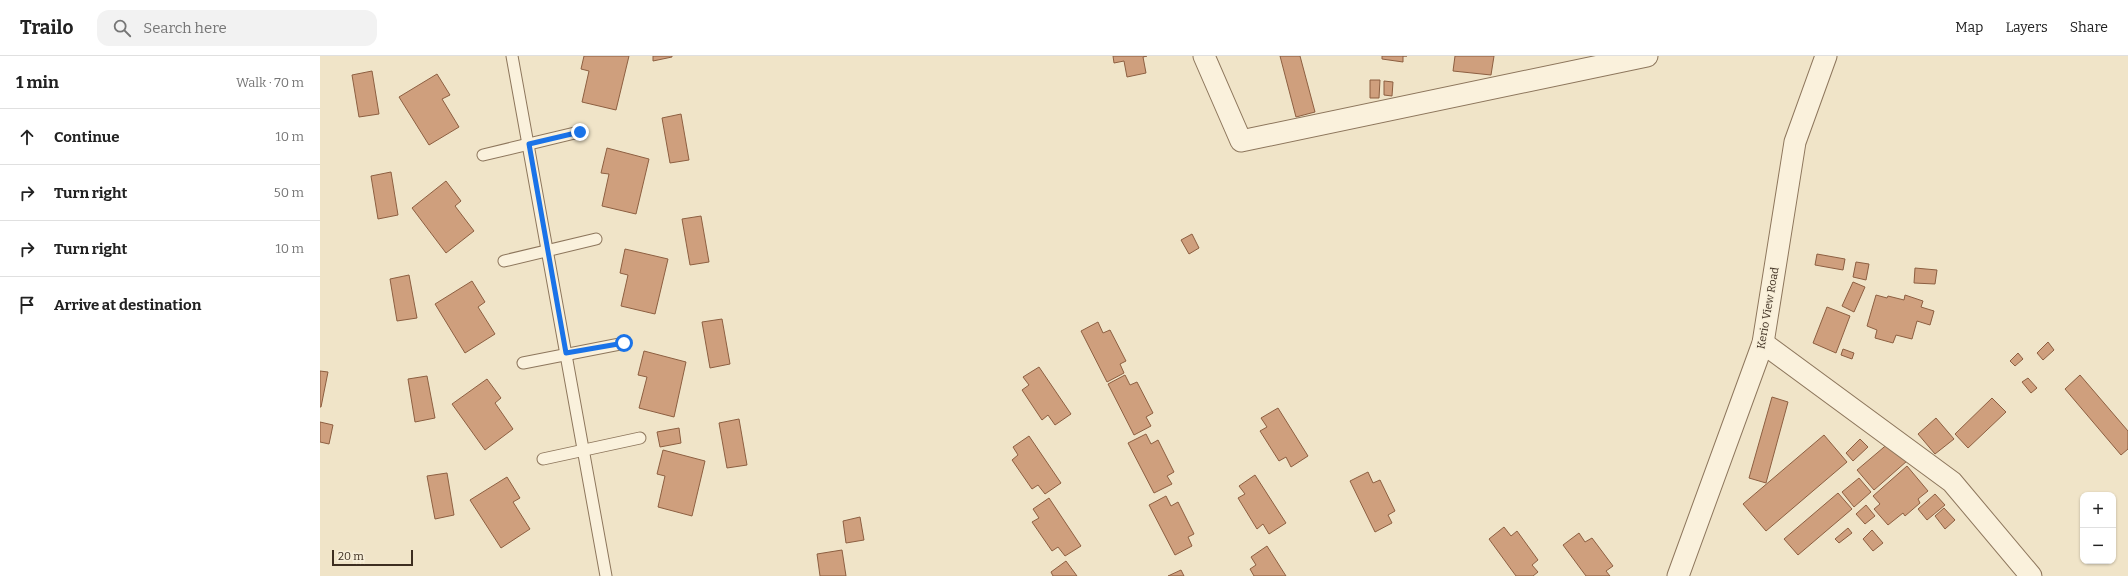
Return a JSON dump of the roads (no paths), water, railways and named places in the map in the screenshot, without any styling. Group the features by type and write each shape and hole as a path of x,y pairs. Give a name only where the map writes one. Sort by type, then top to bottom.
{"street":[{"path":"1204,56 1241,141 1647,56"},
{"name":"Kerio View Road","path":"1678,576 1763,343 1795,142 1826,56"},
{"path":"1763,343 1952,482 2031,576"}],"lane":[{"path":"512,56 606,576"},
{"path":"483,155 580,132"},
{"path":"504,260 596,239"},
{"path":"523,363 566,353 624,343"},
{"path":"542,459 640,438"}]}
